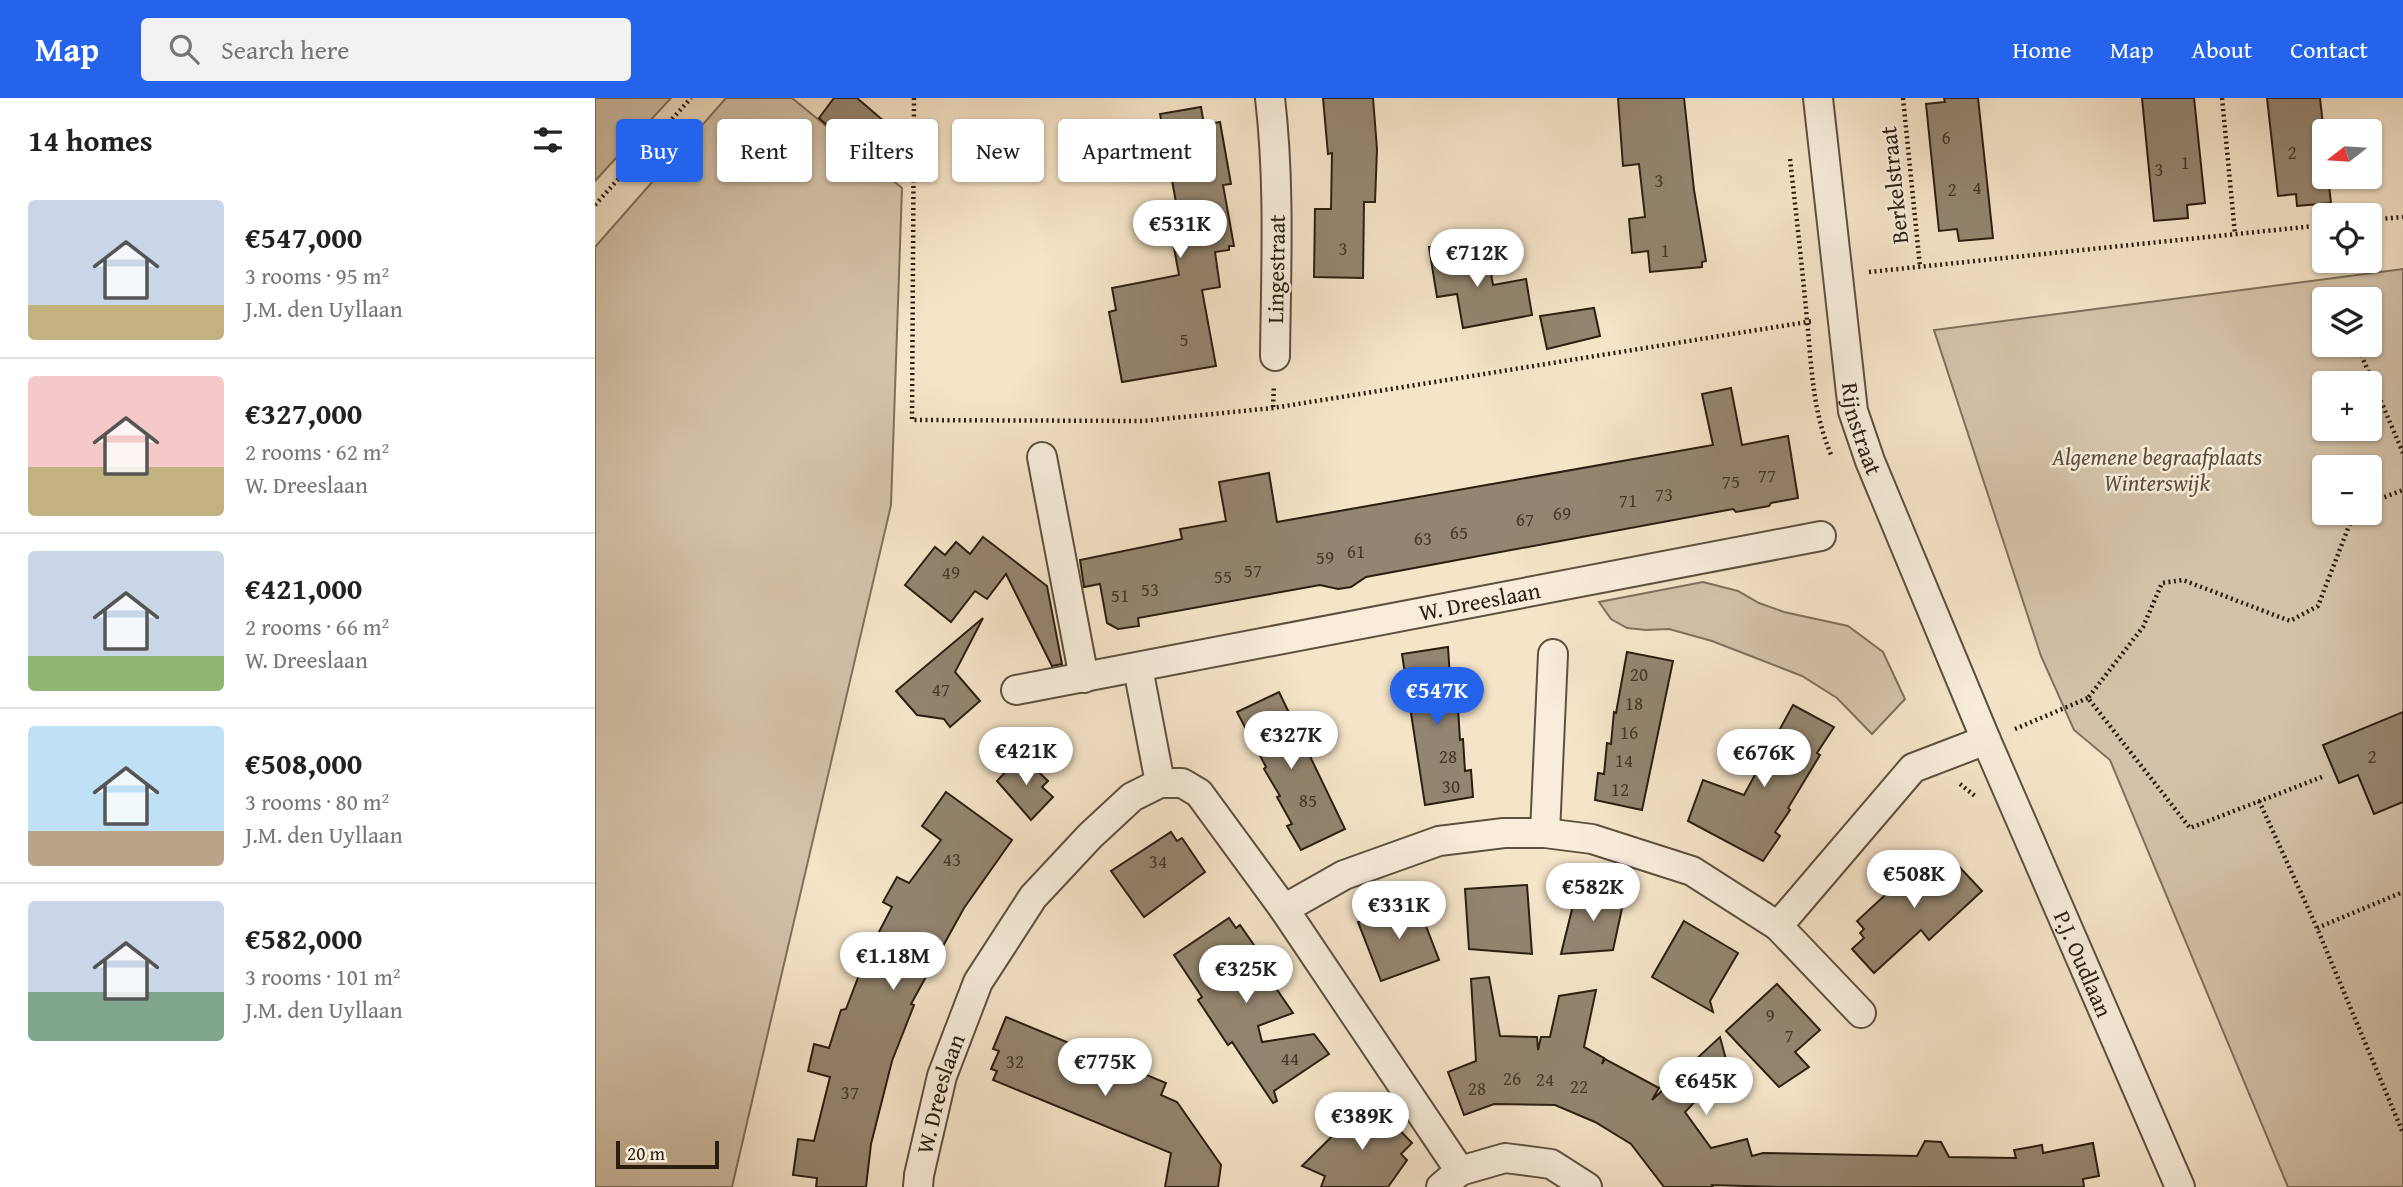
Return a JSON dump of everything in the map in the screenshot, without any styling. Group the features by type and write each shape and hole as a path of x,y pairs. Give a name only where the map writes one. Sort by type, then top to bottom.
{"street":[{"name":"Lingestraat","path":"1270,98 1276,177 1275,356"},
{"name":"Rijnstraat","path":"1818,98 1853,411 1870,461 1986,740"},
{"path":"1042,457 1084,678"},
{"name":"W. Dreeslaan","path":"1016,690 1821,536"},
{"path":"1545,833 1553,654"},
{"path":"1138,668 1160,783 1182,783 1199,793 1284,909 1451,1179 1505,1158 1551,1164 1587,1187"},
{"path":"1777,926 1913,768 1986,740"},
{"name":"P.J. Oudlaan","path":"1986,740 2180,1187"},
{"name":"W. Dreeslaan","path":"918,1187 942,1076 978,982 1033,897 1090,836 1132,797 1160,783"},
{"path":"1284,909 1344,875 1439,841 1504,833 1545,833 1593,839 1692,871 1777,926 1861,1013"}],"path":[{"path":"595,205 691,98"},
{"path":"914,98 912,420 1132,421 1211,416 1841,317"},
{"name":"Berkelstraat","path":"1903,98 1920,268"},
{"path":"2222,98 2235,233"},
{"path":"2382,219 2403,217"},
{"path":"1836,274 1920,268 2312,226"},
{"path":"2362,357 2403,453"},
{"path":"2382,498 2403,490"},
{"path":"1986,740 2088,698 2143,627 2162,583 2183,580 2290,621 2318,606 2349,525"},
{"path":"2088,698 2190,828 2322,777"},
{"path":"2259,801 2317,928 2401,1122 2403,1133"},
{"path":"2317,928 2403,892"}],"green space":[{"path":"595,98 671,98 652,119 616,119 616,158 595,181"},
{"path":"726,98 792,98 826,126 826,182 895,182 902,188 891,505 732,1187 595,1187 595,247 652,182 703,182 703,124"},
{"name":"Algemene begraafplaats Winterswijk","path":"2403,269 2403,1187 2288,1187 2110,760 2074,730 2041,656 1934,330"},
{"path":"1703,582 1738,591 1759,603 1784,612 1848,626 1883,652 1905,699 1872,734 1837,698 1802,676 1712,641 1669,629 1627,628 1611,619 1599,602"}],"building":[{"path":"834,98 857,98 882,119 826,119 826,124 819,118"},
{"path":"1323,98 1373,98 1377,149 1375,202 1364,202 1363,278 1314,277 1315,209 1331,209 1332,153 1328,154"},
{"path":"1618,98 1684,98 1694,190 1706,261 1702,262 1702,267 1650,272 1648,251 1632,253 1629,219 1645,217 1639,164 1623,166"},
{"path":"1944,98 1978,98 1993,238 1959,241 1957,229 1939,231 1926,104 1945,102"},
{"path":"2142,98 2194,98 2205,203 2187,205 2188,218 2154,221"},
{"path":"2267,98 2320,98 2322,119 2312,119 2312,189 2329,189 2331,203 2297,206 2296,194 2278,196"},
{"path":"1201,107 1203,119 1161,119 1160,114"},
{"path":"1220,122 1231,184 1223,185 1234,246 1229,246 1229,250 1215,252 1220,287 1202,290 1216,366 1122,382 1109,312 1116,310 1112,288 1179,275 1169,221 1179,219 1172,182 1216,182 1216,123"},
{"path":"1450,243 1466,266 1489,262 1493,285 1526,279 1532,315 1463,328 1457,294 1437,297 1429,247"},
{"path":"1594,308 1600,336 1547,349 1540,316"},
{"path":"1731,388 1742,445 1788,436 1798,498 1771,503 1769,506 1736,512 1733,509 1366,577 1351,587 1338,589 1320,585 1138,618 1139,626 1118,629 1107,623 1100,584 1084,587 1080,560 1182,539 1180,529 1226,521 1219,482 1269,473 1277,522 1713,445 1702,394"},
{"path":"983,537 1047,586 1062,664 1052,666 1006,574 987,599 975,591 951,622 905,585 935,547 945,555 956,542 970,554"},
{"path":"983,618 955,672 980,701 950,727 944,719 917,715 896,691"},
{"path":"1448,647 1455,709 1458,708 1460,740 1463,739 1465,771 1471,770 1473,797 1425,805 1402,654"},
{"path":"1627,652 1673,661 1642,810 1595,800 1598,773 1604,774 1607,743 1611,744 1614,712 1616,713"},
{"path":"1279,692 1345,829 1301,850 1287,826 1292,824 1277,797 1280,796 1237,712"},
{"path":"1793,705 1834,727 1817,753 1820,755 1788,808 1790,810 1775,832 1780,836 1763,861 1688,821 1703,780 1744,795"},
{"path":"2403,712 2403,802 2374,814 2358,775 2339,783 2323,745"},
{"path":"1021,755 1048,781 1042,787 1053,797 1031,820 997,781"},
{"path":"946,792 1012,840 964,908 911,1004 914,1005 892,1061 871,1144 866,1187 816,1187 817,1178 793,1175 798,1139 814,1141 830,1077 808,1071 814,1044 829,1048 841,1010 846,1009 866,957 892,907 883,902 897,877 909,883 941,840 922,826"},
{"path":"1171,832 1177,841 1182,838 1205,872 1144,917 1111,871"},
{"path":"1950,857 1982,891 1929,940 1921,930 1874,973 1852,949 1864,938 1860,933 1864,929 1857,921 1922,861 1929,868 1934,863 1938,868"},
{"path":"1527,885 1532,954 1469,949 1465,889"},
{"path":"1577,889 1624,899 1613,950 1561,954"},
{"path":"1416,900 1439,960 1381,981 1358,922"},
{"path":"1229,918 1236,928 1240,925 1263,958 1258,962 1293,1013 1258,1026 1262,1042 1314,1034 1329,1054 1274,1091 1277,1101 1273,1103 1232,1042 1228,1045 1198,1000 1202,997 1174,955"},
{"path":"1684,921 1738,953 1710,1001 1713,1012 1652,977"},
{"path":"1489,977 1500,1036 1537,1037 1538,1050 1541,1037 1550,1037 1559,996 1596,990 1584,1047 1604,1058 1602,1064 1605,1059 1659,1088 1652,1100 1720,1037 1728,1067 1685,1112 1711,1148 1747,1139 1752,1156 1763,1153 1917,1156 1925,1141 1941,1142 1949,1157 2016,1158 2014,1150 2042,1145 2043,1153 2093,1143 2099,1176 2083,1179 2084,1187 1664,1187 1631,1144 1595,1122 1555,1105 1494,1104 1464,1115 1448,1072 1476,1061 1471,979"},
{"path":"1777,984 1820,1030 1795,1052 1809,1067 1779,1087 1726,1031"},
{"path":"1006,1017 1166,1083 1161,1095 1177,1102 1221,1165 1218,1187 1165,1187 1171,1153 993,1080 997,1071 991,1069 999,1051 993,1049"},
{"path":"1370,1099 1412,1143 1401,1154 1407,1160 1388,1187 1321,1187 1325,1176 1302,1166"}]}
